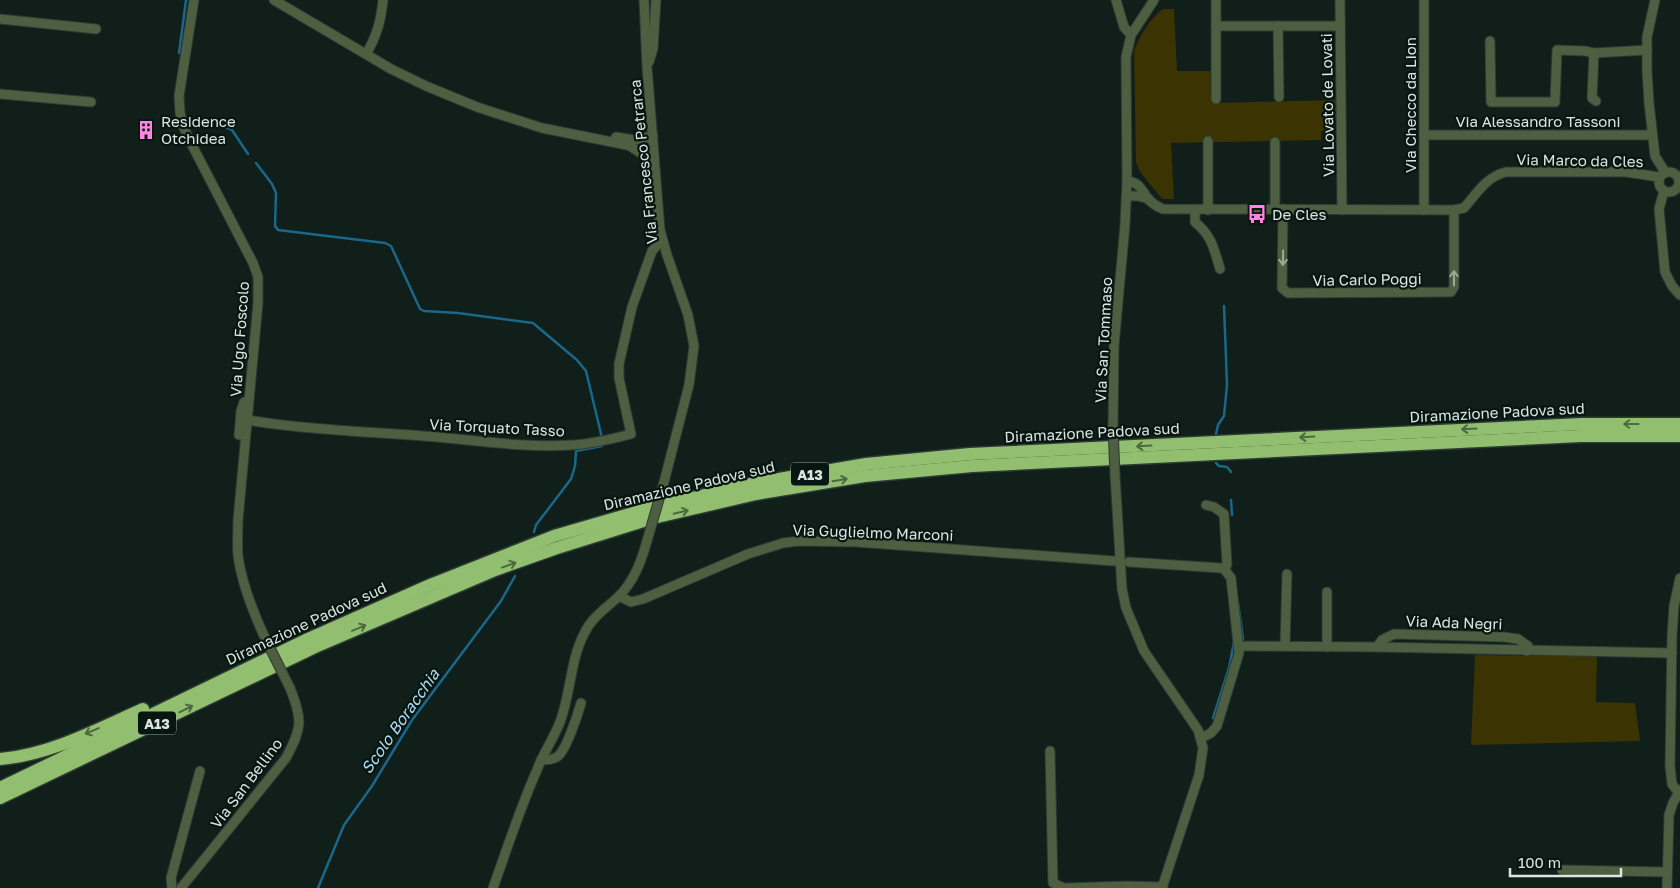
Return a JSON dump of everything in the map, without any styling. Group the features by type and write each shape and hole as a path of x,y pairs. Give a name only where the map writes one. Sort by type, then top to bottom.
{"highway":[{"name":"Diramazione Padova sud","path":"2,795 235,674 308,639 430,585 554,536 647,509 750,484 866,464 970,454 1582,424 1680,424"},
{"name":"Diramazione Padova sud","path":"2,795 315,647 495,570 557,548 653,518 756,494 865,476 972,466 1580,436 1680,436"},
{"path":"0,759 14,758 47,750 167,699 235,674"}],"street":[{"name":"Via Ugo Foscolo","path":"194,0 179,96 180,113 184,128 192,145 253,263 258,277 258,303 238,520 238,556 245,586 257,619 290,688"},
{"path":"274,0 419,78 477,103 513,115 628,139 634,140 653,136"},
{"path":"284,0 368,52 391,69 426,86 477,107 542,128 627,145 645,157 654,158"},
{"path":"368,52 376,38 383,0"},
{"name":"Via Francesco Petrarca","path":"619,596 635,574 648,541 690,385 694,346 688,315 663,243 658,217 644,0"},
{"name":"Via Francesco Petrarca","path":"647,67 653,49 656,0"},
{"path":"1116,0 1124,27 1131,35 1154,0"},
{"path":"1216,0 1216,99"},
{"name":"Via Lovato de Lovati","path":"1340,0 1342,210"},
{"name":"Via Checco da Lion","path":"1424,0 1424,210"},
{"path":"1655,0 1649,26 1647,79 1655,156 1662,175 1658,184 1664,191 1673,191 1679,187 1677,176 1670,172 1662,175"},
{"path":"0,19 96,29"},
{"path":"1216,26 1340,26"},
{"path":"1278,26 1279,97"},
{"name":"Via San Tommaso","path":"1131,35 1126,57 1127,196 1114,346 1113,426 1122,589 1126,608 1144,651 1198,730 1203,756 1199,775 1163,887"},
{"path":"1490,40 1491,102 1555,102 1557,50 1594,53 1647,50"},
{"path":"1594,53 1592,98 1596,101"},
{"path":"0,94 91,102"},
{"name":"Via Alessandro Tassoni","path":"1424,134 1652,135"},
{"path":"1208,141 1208,210"},
{"path":"1275,142 1279,209"},
{"path":"1641,174 1653,164 1655,156"},
{"name":"Via Marco da Cles","path":"1454,210 1464,208 1485,182 1496,175 1506,172 1614,172 1662,175"},
{"path":"1127,181 1140,186 1148,200"},
{"path":"1664,191 1659,209 1665,272 1672,286 1680,295"},
{"path":"1127,196 1138,196 1163,209 1454,210"},
{"name":"Via Carlo Poggi","path":"1279,209 1282,288 1288,293 1451,292 1454,287 1454,210"},
{"path":"1194,210 1196,222 1206,231 1220,269"},
{"name":"Via Torquato Tasso","path":"247,420 354,433 516,444 571,445 605,441 631,434 619,378 618,364 632,307 652,251 658,244 663,243"},
{"path":"240,435 241,411 244,402 249,401"},
{"path":"1206,505 1214,507 1224,514 1226,570"},
{"name":"Via Guglielmo Marconi","path":"619,596 631,602 642,599 748,554 783,543 799,541 856,542 1114,561"},
{"path":"1129,562 1221,568 1226,570 1231,578 1239,653 1217,726 1211,733 1201,738"},
{"path":"1285,646 1287,574"},
{"path":"1667,888 1670,815 1679,791 1672,784 1670,766 1672,653 1676,636 1674,606 1680,580"},
{"path":"1326,647 1327,592"},
{"path":"493,888 541,760 564,712 578,647 584,633 592,620 619,596"},
{"name":"Via Ada Negri","path":"1377,647 1382,640 1394,634 1472,635 1518,639 1528,646 1527,651"},
{"name":"Via Ada Negri","path":"1239,646 1672,653"},
{"name":"Via San Bellino","path":"181,888 286,758 299,729 299,715 290,688"},
{"path":"541,760 552,759 560,755 573,728 581,703"},
{"path":"1050,751 1053,883 1064,888 1163,887"},
{"name":"Via San Bellino","path":"172,888 171,878 200,771"},
{"path":"1562,870 1667,872"}],"shaded area":[{"path":"1163,9 1174,9 1177,71 1212,71 1212,103 1337,100 1338,119 1330,119 1330,132 1321,131 1321,140 1171,143 1174,199 1162,199 1141,173 1136,163 1134,51 1146,28"},
{"path":"1475,655 1597,656 1596,702 1635,703 1640,741 1471,745"}],"waterway":[{"name":"Scolo Boracchia","path":"179,53 186,0"},
{"name":"Scolo Boracchia","path":"193,119 232,130 248,154"},
{"name":"Scolo Boracchia","path":"256,163 272,184 276,193 275,226 278,230 385,243 391,246 420,309 424,311 458,313 533,323 577,360 586,371 602,438"},
{"path":"1216,434 1218,425 1224,416 1227,385 1224,306"},
{"name":"Scolo Boracchia","path":"534,532 536,525 571,479 575,466 576,451 602,446"},
{"path":"1216,463 1219,466 1227,467 1231,472"},
{"path":"1231,500 1232,515"},
{"name":"Scolo Boracchia","path":"318,888 344,825 372,786 412,720 501,601 515,576"},
{"path":"1238,603 1243,639"},
{"path":"1213,718 1229,668 1234,642"}],"place":[{"name":"Residence Otchidea","path":"146,130"},
{"name":"De Cles","path":"1257,214"}]}
